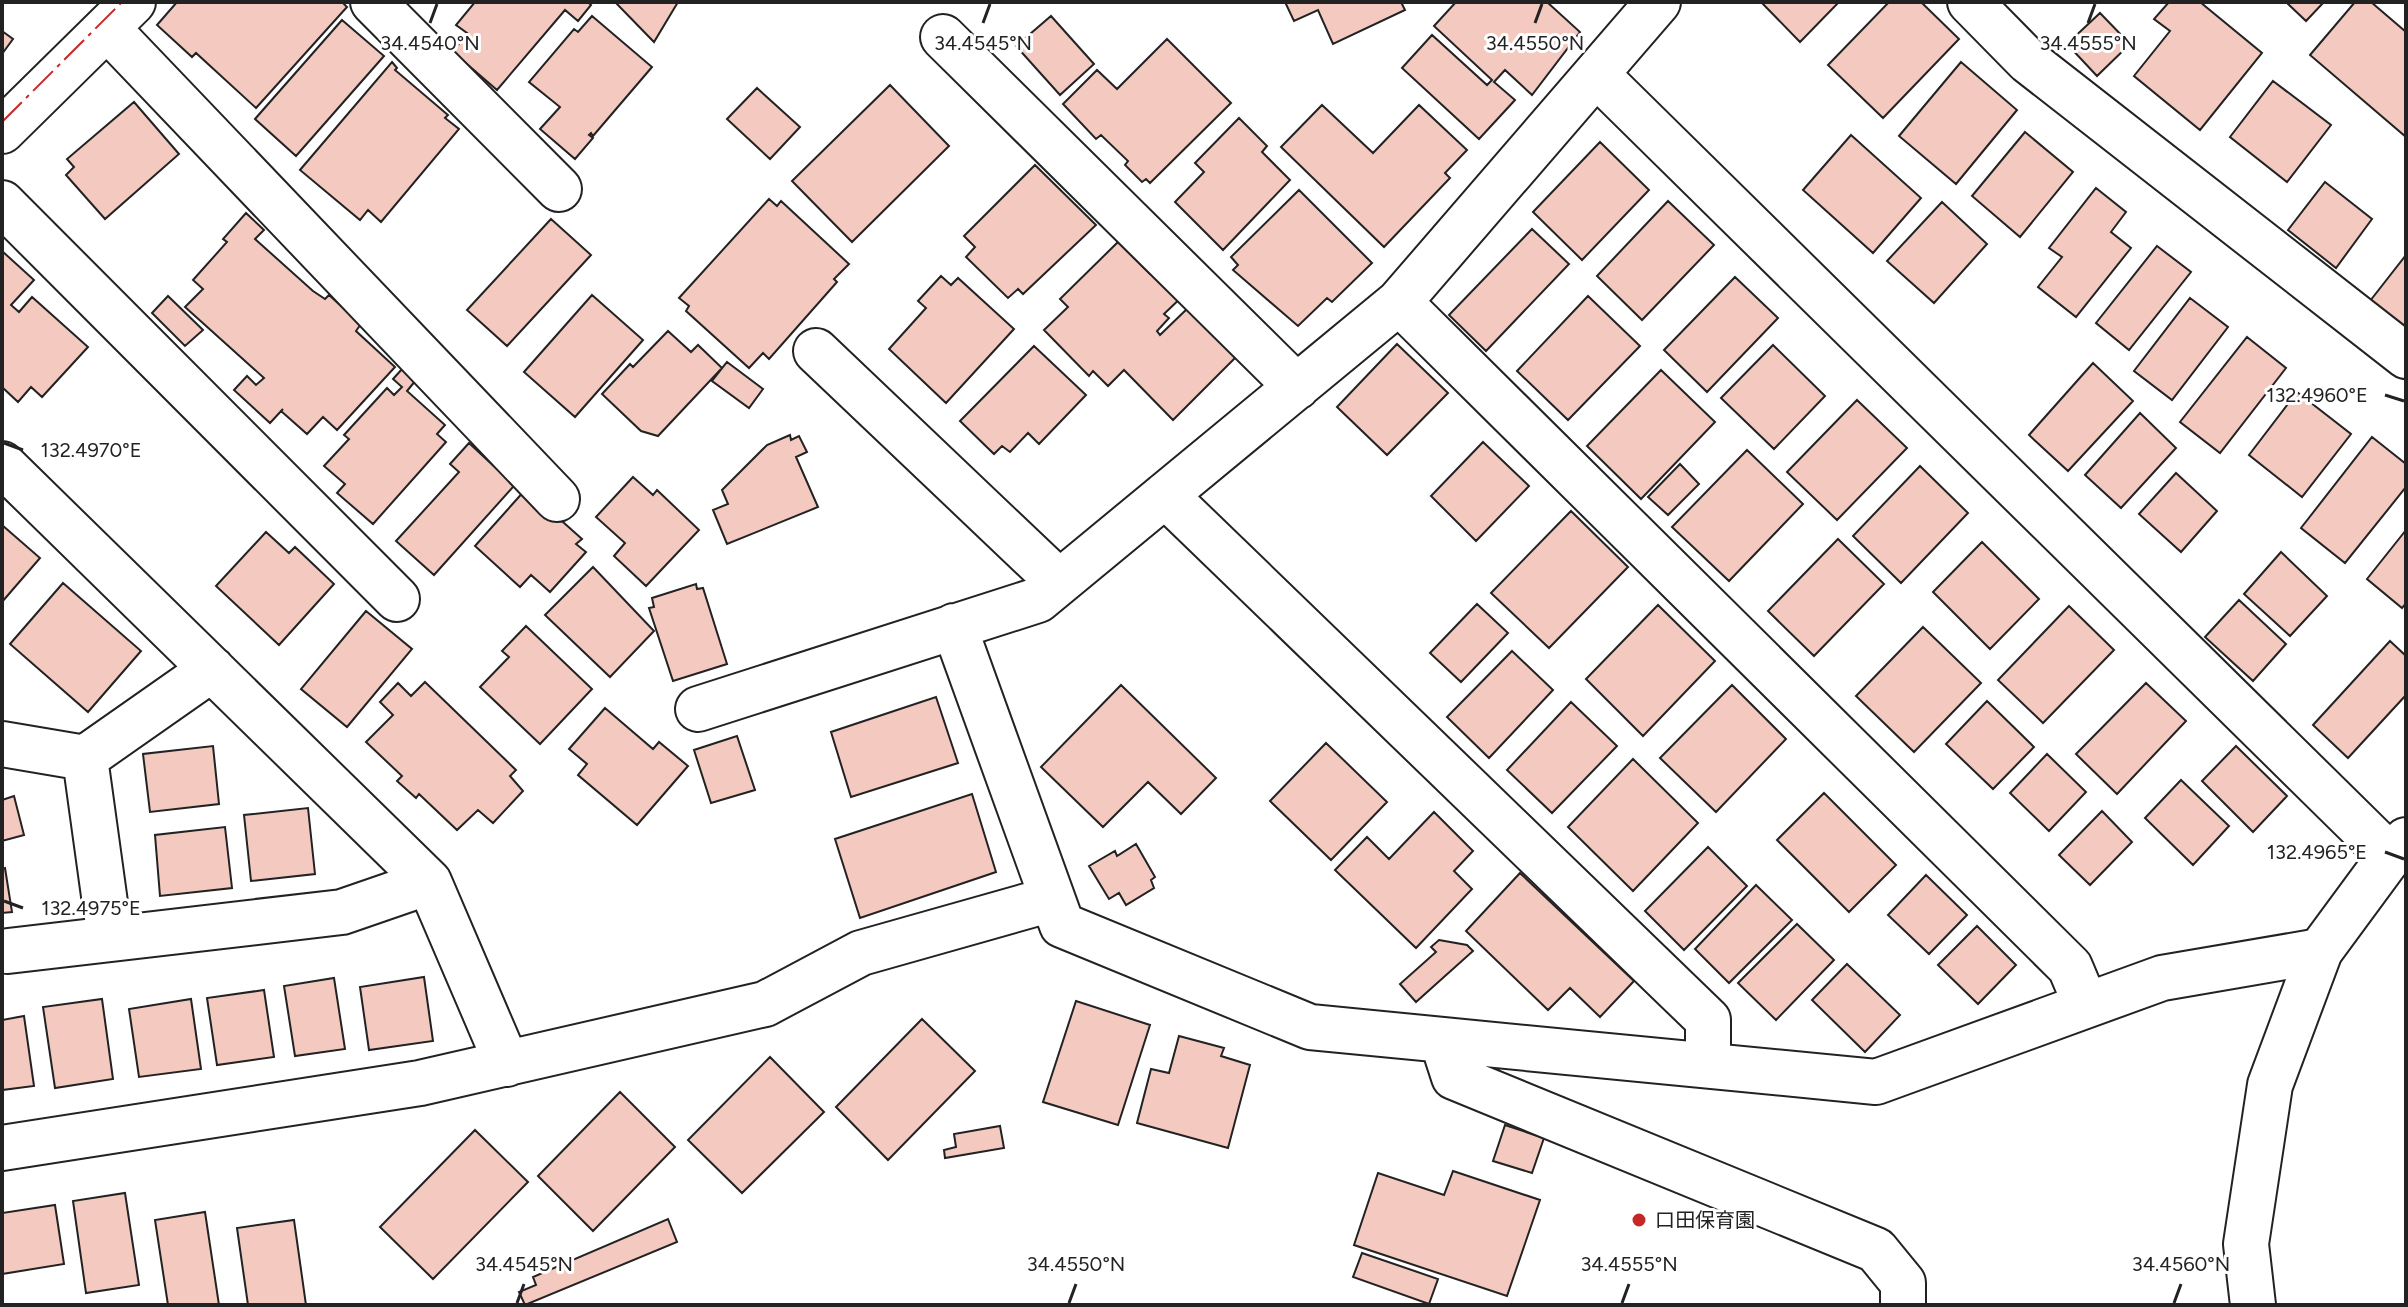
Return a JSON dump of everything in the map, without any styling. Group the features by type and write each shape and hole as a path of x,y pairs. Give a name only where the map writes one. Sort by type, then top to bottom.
{"street":[{"path":"373,2 559,189"},
{"path":"698,709 1038,600 1399,302 1658,2"},
{"path":"1970,2 2028,61 2406,356"},
{"path":"2,131 120,15 557,499"},
{"path":"943,37 1297,387"},
{"path":"1596,74 2398,848 2320,951 2270,1085 2246,1244 2253,1305"},
{"path":"2,203 397,599"},
{"path":"1399,302 2070,967 2086,1005"},
{"path":"816,351 1059,582"},
{"path":"2,464 429,882 507,1064"},
{"path":"1165,495 1708,1020 1708,1065"},
{"path":"954,626 1062,925 1310,1027 1876,1082 2162,978 2320,951"},
{"path":"2,744 85,758 212,669"},
{"path":"85,758 110,939"},
{"path":"8,951 342,912 429,882"},
{"path":"2,1148 420,1083 765,1004 861,953 1052,899"},
{"path":"1442,1040 1454,1077 1876,1250 1903,1283 1903,1305"}],"building":[{"path":"177,2 342,2 347,7 256,108 196,53 192,57 157,25"},
{"path":"475,2 588,2 591,5 578,21 565,10 497,90 453,52 467,33 456,25"},
{"path":"615,2 678,2 654,42"},
{"path":"1285,2 1401,2 1405,10 1333,44 1318,10 1294,21"},
{"path":"1456,2 1547,2 1580,32 1532,95 1505,70 1494,82 1515,100 1479,139 1402,68 1432,35 1487,85 1492,80 1434,26"},
{"path":"1761,2 1839,2 1800,42"},
{"path":"1889,2 1921,2 1959,39 1883,118 1828,65"},
{"path":"2169,2 2200,2 2262,53 2200,130 2134,76 2170,31 2154,19"},
{"path":"2286,2 2324,2 2306,21"},
{"path":"2355,2 2371,2 2406,32 2406,137 2310,55"},
{"path":"2100,13 2130,44 2097,76 2067,44"},
{"path":"592,16 652,67 593,136 591,133 589,135 593,138 575,159 540,129 560,107 529,82 574,29 578,32"},
{"path":"1051,16 1094,64 1060,95 1016,46"},
{"path":"342,20 384,56 296,156 255,119"},
{"path":"2,31 13,39 2,54"},
{"path":"1167,39 1231,103 1150,183 1146,179 1142,182 1125,165 1128,161 1101,135 1096,139 1063,104 1097,70 1117,89"},
{"path":"392,62 397,68 395,70 448,115 445,118 459,129 381,222 368,210 360,220 300,170"},
{"path":"1961,62 2017,110 1956,184 1899,136"},
{"path":"2273,81 2331,125 2287,182 2230,137"},
{"path":"890,85 949,146 852,242 792,181"},
{"path":"757,88 800,127 770,159 727,119"},
{"path":"134,102 179,154 105,219 66,175 74,167 67,159"},
{"path":"1322,105 1373,153 1419,105 1467,150 1445,173 1450,178 1384,247 1281,147"},
{"path":"1239,118 1267,146 1262,152 1290,180 1223,250 1175,202 1204,172 1195,163"},
{"path":"2025,132 2073,172 2020,237 1972,196"},
{"path":"1851,135 1921,198 1873,253 1803,190"},
{"path":"1600,142 1649,190 1582,260 1533,212"},
{"path":"1035,165 1096,225 1023,294 1018,289 1008,298 966,257 975,247 964,236"},
{"path":"2325,182 2372,219 2336,268 2288,230"},
{"path":"2096,188 2126,212 2111,232 2131,248 2076,317 2038,287 2062,257 2049,248"},
{"path":"1299,190 1372,263 1332,302 1327,298 1298,326 1233,270 1238,265 1231,257"},
{"path":"769,199 777,206 781,201 849,264 834,279 837,282 769,359 763,353 749,368 686,311 689,306 679,298"},
{"path":"1668,201 1714,245 1642,320 1597,276"},
{"path":"1942,202 1987,244 1934,303 1887,261"},
{"path":"246,213 264,230 255,239 313,291 325,299 329,295 361,324 356,331 395,367 337,430 323,417 307,434 281,411 270,423 234,390 247,376 256,385 264,378 185,307 203,289 193,280 227,242 223,239"},
{"path":"551,219 591,255 507,346 467,310"},
{"path":"1532,229 1569,264 1486,351 1449,315"},
{"path":"1118,242 1150,274 1159,266 1186,293 1164,314 1169,318 1157,331 1160,335 1189,307 1237,356 1173,420 1124,370 1108,386 1093,371 1089,376 1044,330 1068,307 1060,299"},
{"path":"2157,246 2191,272 2129,350 2096,323"},
{"path":"2,251 34,280 11,305 19,312 32,297 88,347 42,397 31,387 18,402 2,387"},
{"path":"2406,255 2406,329 2370,301"},
{"path":"941,276 951,285 958,278 1014,329 946,403 889,349 926,308 918,301"},
{"path":"1735,277 1778,318 1707,392 1664,350"},
{"path":"592,295 643,340 575,417 524,372"},
{"path":"168,296 203,330 185,346 152,313"},
{"path":"1588,296 1640,346 1568,420 1517,371"},
{"path":"2190,298 2228,327 2172,400 2134,371"},
{"path":"668,331 691,352 698,345 722,368 658,436 641,431 602,394"},
{"path":"2247,337 2286,368 2220,453 2180,422"},
{"path":"1397,344 1448,393 1387,455 1337,407"},
{"path":"1773,345 1825,396 1774,449 1721,398"},
{"path":"1034,346 1086,395 1039,444 1028,433 1010,452 1002,446 994,454 960,421"},
{"path":"727,362 763,389 749,408 712,381"},
{"path":"2093,363 2133,401 2068,471 2029,435"},
{"path":"403,368 416,380 407,391 445,425 437,434 446,442 373,524 337,493 345,484 324,466 349,439 344,435 387,388 394,395 402,387 393,379"},
{"path":"1661,370 1715,422 1641,499 1587,446"},
{"path":"2297,392 2351,434 2302,497 2249,455"},
{"path":"1857,400 1907,448 1837,520 1787,472"},
{"path":"2140,413 2176,448 2121,508 2085,475"},
{"path":"790,435 791,440 799,436 807,452 796,457 818,507 727,544 713,510 728,504 722,490 767,445"},
{"path":"2372,437 2406,464 2406,487 2345,563 2301,528"},
{"path":"1483,442 1529,486 1476,541 1431,496"},
{"path":"469,443 499,471 506,465 521,478 434,575 396,541 459,472 450,464"},
{"path":"1747,450 1803,504 1729,581 1672,527"},
{"path":"1680,464 1699,484 1668,515 1648,497"},
{"path":"1920,466 1968,513 1901,583 1853,536"},
{"path":"2176,473 2217,511 2181,552 2139,514"},
{"path":"633,477 653,495 657,490 699,530 646,586 614,556 625,543 596,517"},
{"path":"526,489 582,539 576,544 586,552 550,592 531,575 520,587 475,546"},
{"path":"1571,511 1628,567 1549,648 1491,593"},
{"path":"2,525 40,558 2,602"},
{"path":"2406,530 2406,603 2402,608 2367,579"},
{"path":"266,532 289,553 295,547 334,584 279,645 216,586"},
{"path":"1838,539 1884,584 1814,656 1768,611"},
{"path":"1982,542 2039,599 1990,649 1933,592"},
{"path":"2281,552 2327,596 2290,636 2244,594"},
{"path":"593,567 654,631 610,677 545,615"},
{"path":"63,583 141,651 88,712 10,644"},
{"path":"696,584 697,589 703,588 727,664 673,681 649,608 654,607 652,598"},
{"path":"2239,600 2286,644 2253,681 2205,637"},
{"path":"1477,604 1508,633 1461,682 1430,653"},
{"path":"1658,605 1715,661 1643,736 1586,679"},
{"path":"2069,606 2114,650 2043,723 1998,680"},
{"path":"366,611 412,649 347,727 301,689"},
{"path":"526,626 592,689 540,744 480,687 509,657 502,651"},
{"path":"1923,627 1981,683 1914,752 1856,696"},
{"path":"2390,641 2406,656 2406,695 2348,758 2313,725"},
{"path":"1512,651 1553,690 1489,758 1447,717"},
{"path":"425,682 516,770 510,776 523,791 493,823 478,810 457,830 419,794 416,798 397,781 402,776 366,742 393,715 380,702 398,683 411,696"},
{"path":"2146,683 2186,721 2117,794 2076,754"},
{"path":"1121,685 1216,778 1181,814 1148,782 1103,827 1041,767"},
{"path":"1732,685 1786,739 1716,812 1660,758"},
{"path":"936,697 958,763 851,797 831,732"},
{"path":"1987,701 2034,747 1993,789 1946,744"},
{"path":"1571,702 1617,746 1552,813 1507,770"},
{"path":"605,708 653,749 659,742 688,766 637,825 578,775 587,764 569,749"},
{"path":"737,736 755,790 711,803 694,750"},
{"path":"1326,743 1387,802 1331,860 1270,801"},
{"path":"213,746 219,804 150,812 143,754"},
{"path":"2236,746 2287,796 2253,832 2202,781"},
{"path":"2047,754 2086,792 2049,831 2010,793"},
{"path":"1633,759 1698,823 1633,891 1568,827"},
{"path":"2181,780 2229,826 2193,865 2145,818"},
{"path":"1824,793 1896,865 1849,912 1777,840"},
{"path":"972,794 996,872 860,918 835,839"},
{"path":"14,796 24,835 2,841 2,800"},
{"path":"308,808 315,874 251,881 244,815"},
{"path":"2102,811 2132,842 2090,885 2059,855"},
{"path":"1434,812 1473,851 1454,871 1472,889 1416,948 1335,870 1367,837 1389,859"},
{"path":"225,827 232,888 160,896 155,835"},
{"path":"1136,844 1155,877 1151,880 1154,888 1126,905 1119,893 1109,899 1089,866 1115,851 1117,856"},
{"path":"1708,847 1747,886 1684,950 1645,911"},
{"path":"5,868 12,912 2,913 2,869"},
{"path":"1520,873 1634,981 1600,1017 1570,988 1548,1010 1466,931"},
{"path":"1926,875 1967,915 1929,954 1888,915"},
{"path":"1756,885 1792,920 1729,983 1695,949"},
{"path":"1797,924 1834,960 1776,1020 1738,983"},
{"path":"1977,926 2016,965 1978,1004 1938,965"},
{"path":"1439,940 1467,945 1473,951 1416,1002 1400,984 1436,952 1431,947"},
{"path":"1847,964 1900,1015 1865,1052 1812,1000"},
{"path":"424,977 433,1041 369,1050 360,987"},
{"path":"334,978 345,1049 295,1056 284,986"},
{"path":"264,990 274,1057 217,1065 207,998"},
{"path":"102,999 113,1079 55,1088 43,1007"},
{"path":"191,999 201,1069 139,1077 129,1009"},
{"path":"1076,1001 1150,1025 1118,1125 1043,1102"},
{"path":"24,1016 34,1086 2,1090 2,1020"},
{"path":"922,1019 975,1071 888,1160 836,1107"},
{"path":"1179,1036 1224,1048 1221,1056 1250,1065 1228,1148 1137,1123 1151,1069 1169,1073"},
{"path":"770,1057 824,1112 742,1193 688,1140"},
{"path":"620,1092 675,1147 593,1231 538,1176"},
{"path":"1505,1125 1544,1138 1532,1173 1493,1161"},
{"path":"1000,1126 1004,1148 945,1158 944,1150 956,1147 954,1134"},
{"path":"475,1130 528,1182 433,1279 380,1227"},
{"path":"1453,1171 1540,1200 1507,1296 1354,1245 1378,1173 1444,1195"},
{"path":"125,1193 139,1285 86,1293 73,1201"},
{"path":"55,1205 64,1264 2,1274 2,1213"},
{"path":"205,1212 219,1305 168,1305 155,1220"},
{"path":"668,1219 677,1242 525,1305 519,1292 536,1285 533,1277"},
{"path":"294,1220 306,1305 248,1305 237,1228"},
{"path":"1362,1253 1438,1279 1429,1304 1353,1277"}],"power":[{"path":"2,122 122,2"}],"place":[{"name":"口田保育園","path":"1639,1220"}]}
